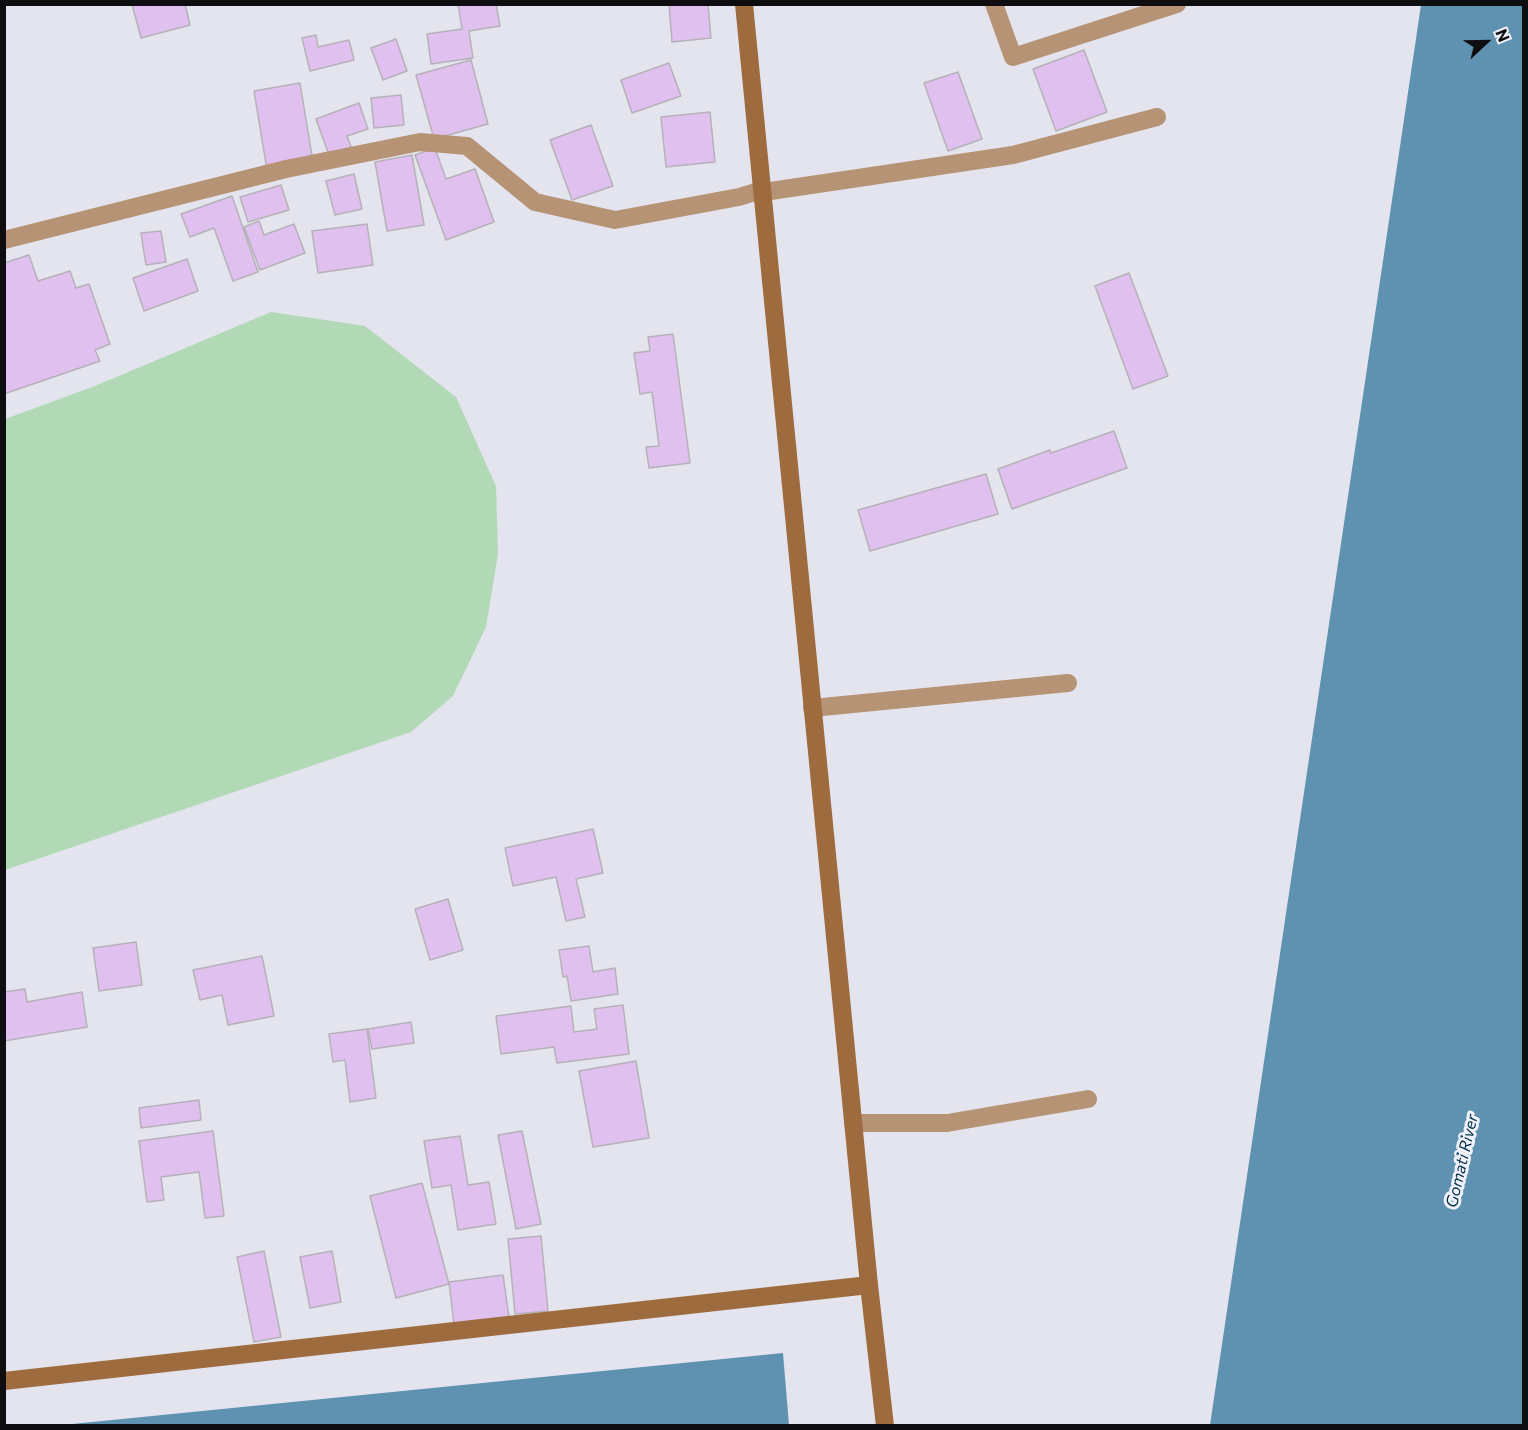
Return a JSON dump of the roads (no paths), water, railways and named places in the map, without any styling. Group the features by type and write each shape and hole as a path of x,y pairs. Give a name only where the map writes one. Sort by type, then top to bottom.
{"main road":[{"path":"744,4 869,1285 885,1425"},
{"path":"4,1381 869,1285"}],"street":[{"path":"994,4 1013,57 1177,4"},
{"path":"4,240 286,169 420,142 467,146 535,202 615,220 738,198 762,190 764,192 776,191 1013,155 1157,117"},
{"path":"812,708 1068,682"},
{"path":"853,1123 947,1123 1088,1099"}],"water":[{"name":"Gomati River","path":"1421,5 1523,5 1523,1425 1210,1425"},
{"path":"783,1353 789,1425 62,1425"}]}
